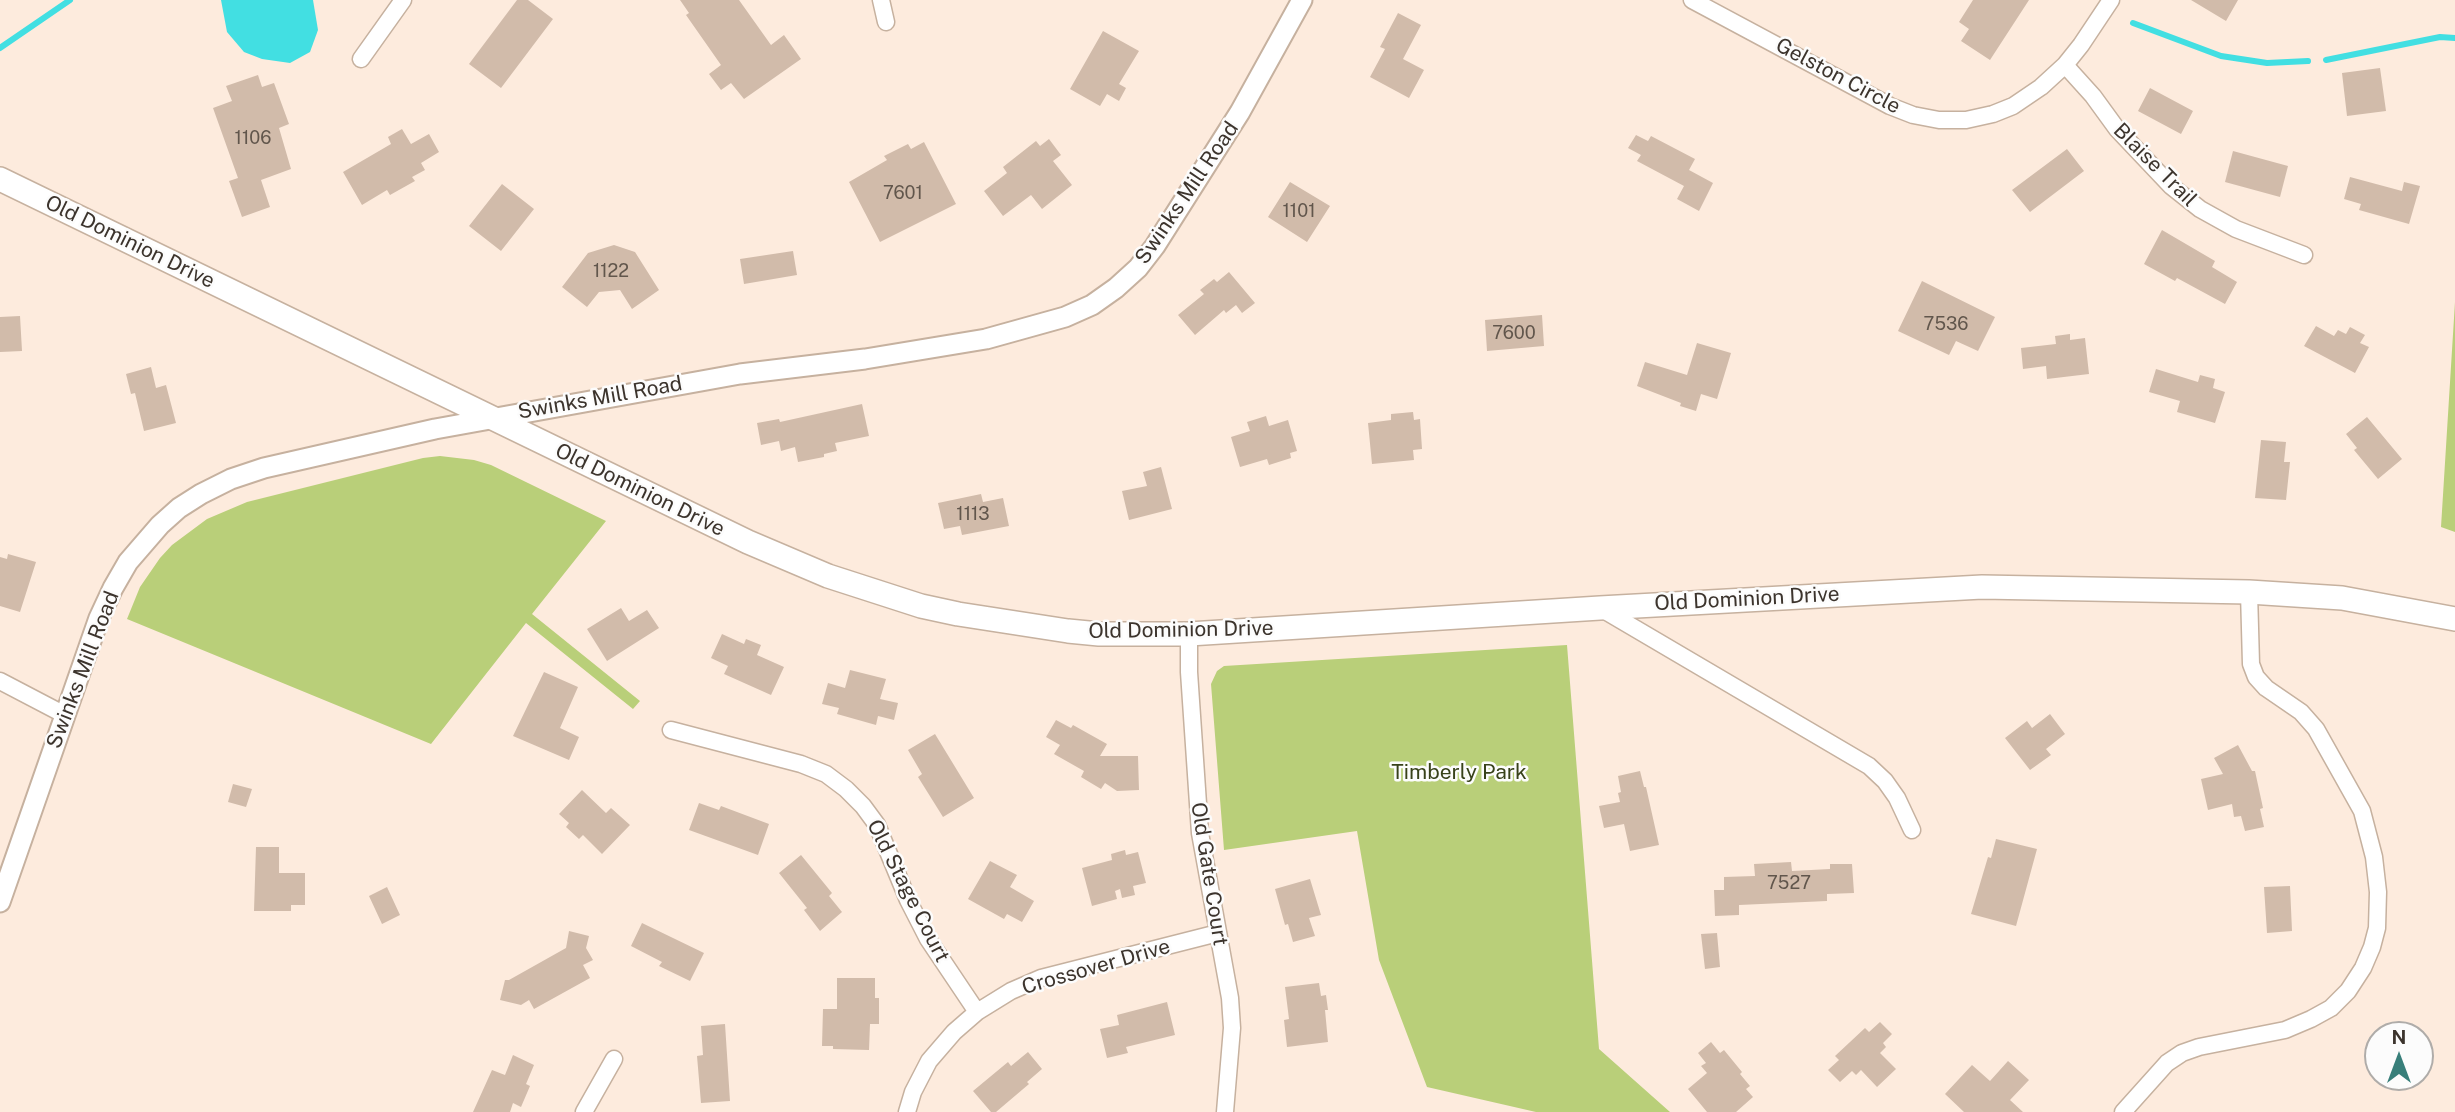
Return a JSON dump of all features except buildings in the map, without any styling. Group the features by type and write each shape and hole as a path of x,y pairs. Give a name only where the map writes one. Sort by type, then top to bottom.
{"main road":[{"name":"Old Dominion Drive","path":"0,179 748,542 828,576 958,614 1099,634 1189,634 1982,587 2249,592 2342,598 2455,619"}],"street":[{"path":"361,59 403,0"},
{"path":"881,0 886,22"},
{"name":"Swinks Mill Road","path":"1,896 99,618 113,587 128,562 160,525 179,508 211,489 264,468 489,418 740,373 865,359 986,339 1065,317 1092,305 1138,268 1155,246 1240,112 1302,0"},
{"name":"Gelston Circle","path":"1692,0 1890,106 1926,117 1966,120 2013,106 2041,87 2065,65 2111,0"},
{"name":"Blaise Trail","path":"2065,65 2138,154 2180,194 2200,209 2236,229 2304,255"},
{"path":"2123,1112 2167,1063 2182,1053 2199,1047 2285,1030 2331,1008 2348,991 2363,968 2372,947 2378,892 2374,857 2362,811 2316,729 2301,712 2266,688 2256,677 2251,664 2249,592"},
{"path":"1600,608 1869,766 1885,781 1897,798 1912,830"},
{"name":"Old Gate Court","path":"1189,634 1200,834 1230,998 1232,1028 1225,1112"},
{"path":"0,681 65,715"},
{"name":"Old Stage Court","path":"671,730 801,764 826,774 846,789 877,825 908,900 928,939 977,1012"},
{"name":"Crossover Drive","path":"907,1112 913,1092 929,1061 954,1032 977,1012 1011,991 1041,978 1218,933"},
{"path":"584,1112 614,1059"}],"green space":[{"path":"2455,302 2455,532 2441,527"},
{"path":"440,456 491,465 606,521 532,614 640,701 633,709 526,623 431,744 127,619 140,587 160,558 172,545 207,519 247,502"},
{"name":"Timberly Park","path":"1567,645 1599,1049 1670,1112 1536,1112 1427,1087 1379,960 1357,831 1224,850 1211,684 1217,671 1224,666"}],"water":[{"path":"221,0 313,0 318,30 310,52 290,63 262,59 244,52 227,32"}],"waterway":[{"path":"0,48 70,0"},
{"path":"2133,23 2221,56 2267,63 2308,61"},
{"path":"2326,60 2440,37 2455,38"}]}
